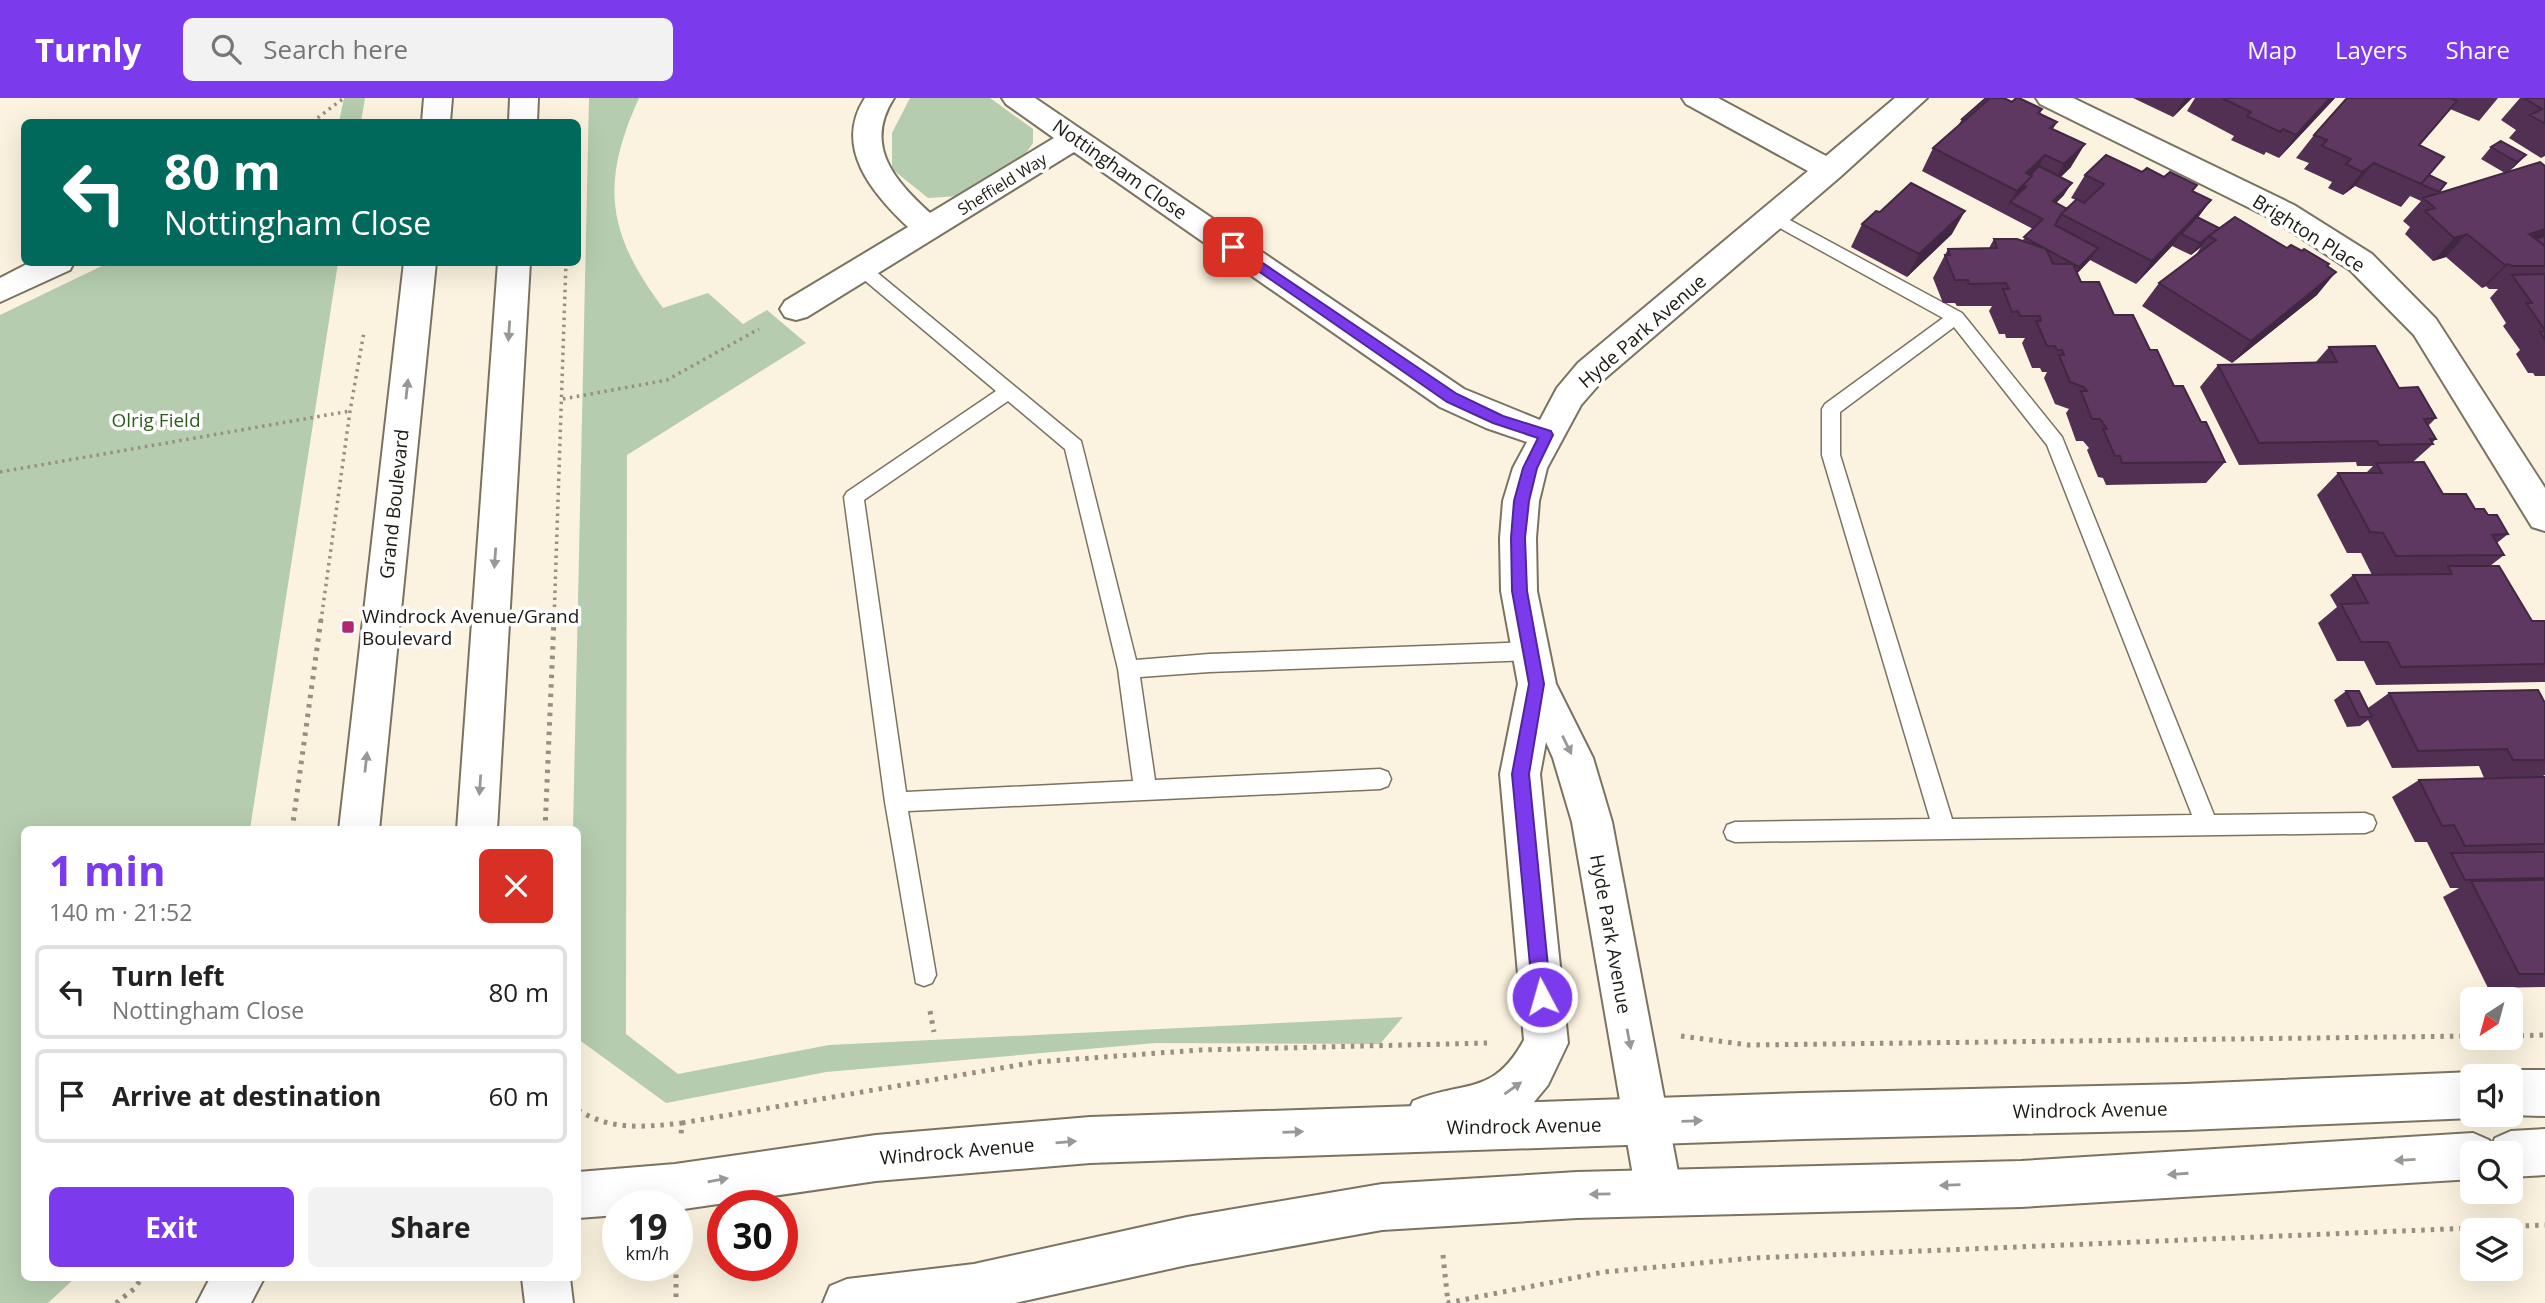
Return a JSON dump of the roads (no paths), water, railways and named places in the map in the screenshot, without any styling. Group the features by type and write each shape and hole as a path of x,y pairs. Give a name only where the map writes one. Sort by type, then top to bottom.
{"street":[{"path":"436,119 438,98"},
{"path":"523,119 524,98"},
{"path":"880,98 867,124 867,153 878,177 929,229"},
{"name":"Nottingham Close","path":"1016,98 1452,398 1498,419 1546,435"},
{"path":"1696,98 1829,170"},
{"name":"Hyde Park Avenue","path":"1659,1193 1592,821 1573,758 1533,667 1519,591 1518,538 1521,501 1530,468 1546,435 1569,397 1590,372 1913,98"},
{"name":"Brighton Place","path":"2050,98 2283,212 2361,262 2425,327 2545,517"},
{"name":"Sheffield Way","path":"796,309 1076,138"},
{"path":"0,291 51,266"},
{"name":"Grand Boulevard","path":"359,826 421,266"},
{"path":"477,826 514,266"},
{"name":"Hyde Park Avenue","path":"1378,1129 1479,1105 1512,1092 1530,1074 1546,1043 1520,774 1533,667"},
{"path":"2523,1093 2545,1093"},
{"name":"Windrock Avenue","path":"581,1195 676,1187 764,1172 902,1155 1090,1140 1378,1129 2186,1107 2460,1096"},
{"path":"2523,1153 2545,1152"},
{"path":"847,1303 974,1288 1187,1241 1382,1207 1577,1195 2021,1184 2460,1157"},
{"path":"221,1303 238,1281"},
{"path":"546,1281 549,1303"}],"lane":[{"path":"1773,218 1956,317 2055,443 2206,823"},
{"path":"862,269 1074,446 1128,669 1144,789"},
{"path":"1944,828 1831,455 1831,409 1956,317"},
{"path":"924,975 896,802 854,497 1008,392"},
{"path":"1128,669 1209,663 1533,667"},
{"path":"896,802 1380,779"},
{"path":"1735,832 2206,823 2365,823"}],"place":[{"name":"Windrock Avenue/Grand Boulevard","path":"348,627"}],"park label":[{"name":"Olrig Field","path":"156,420"}]}
